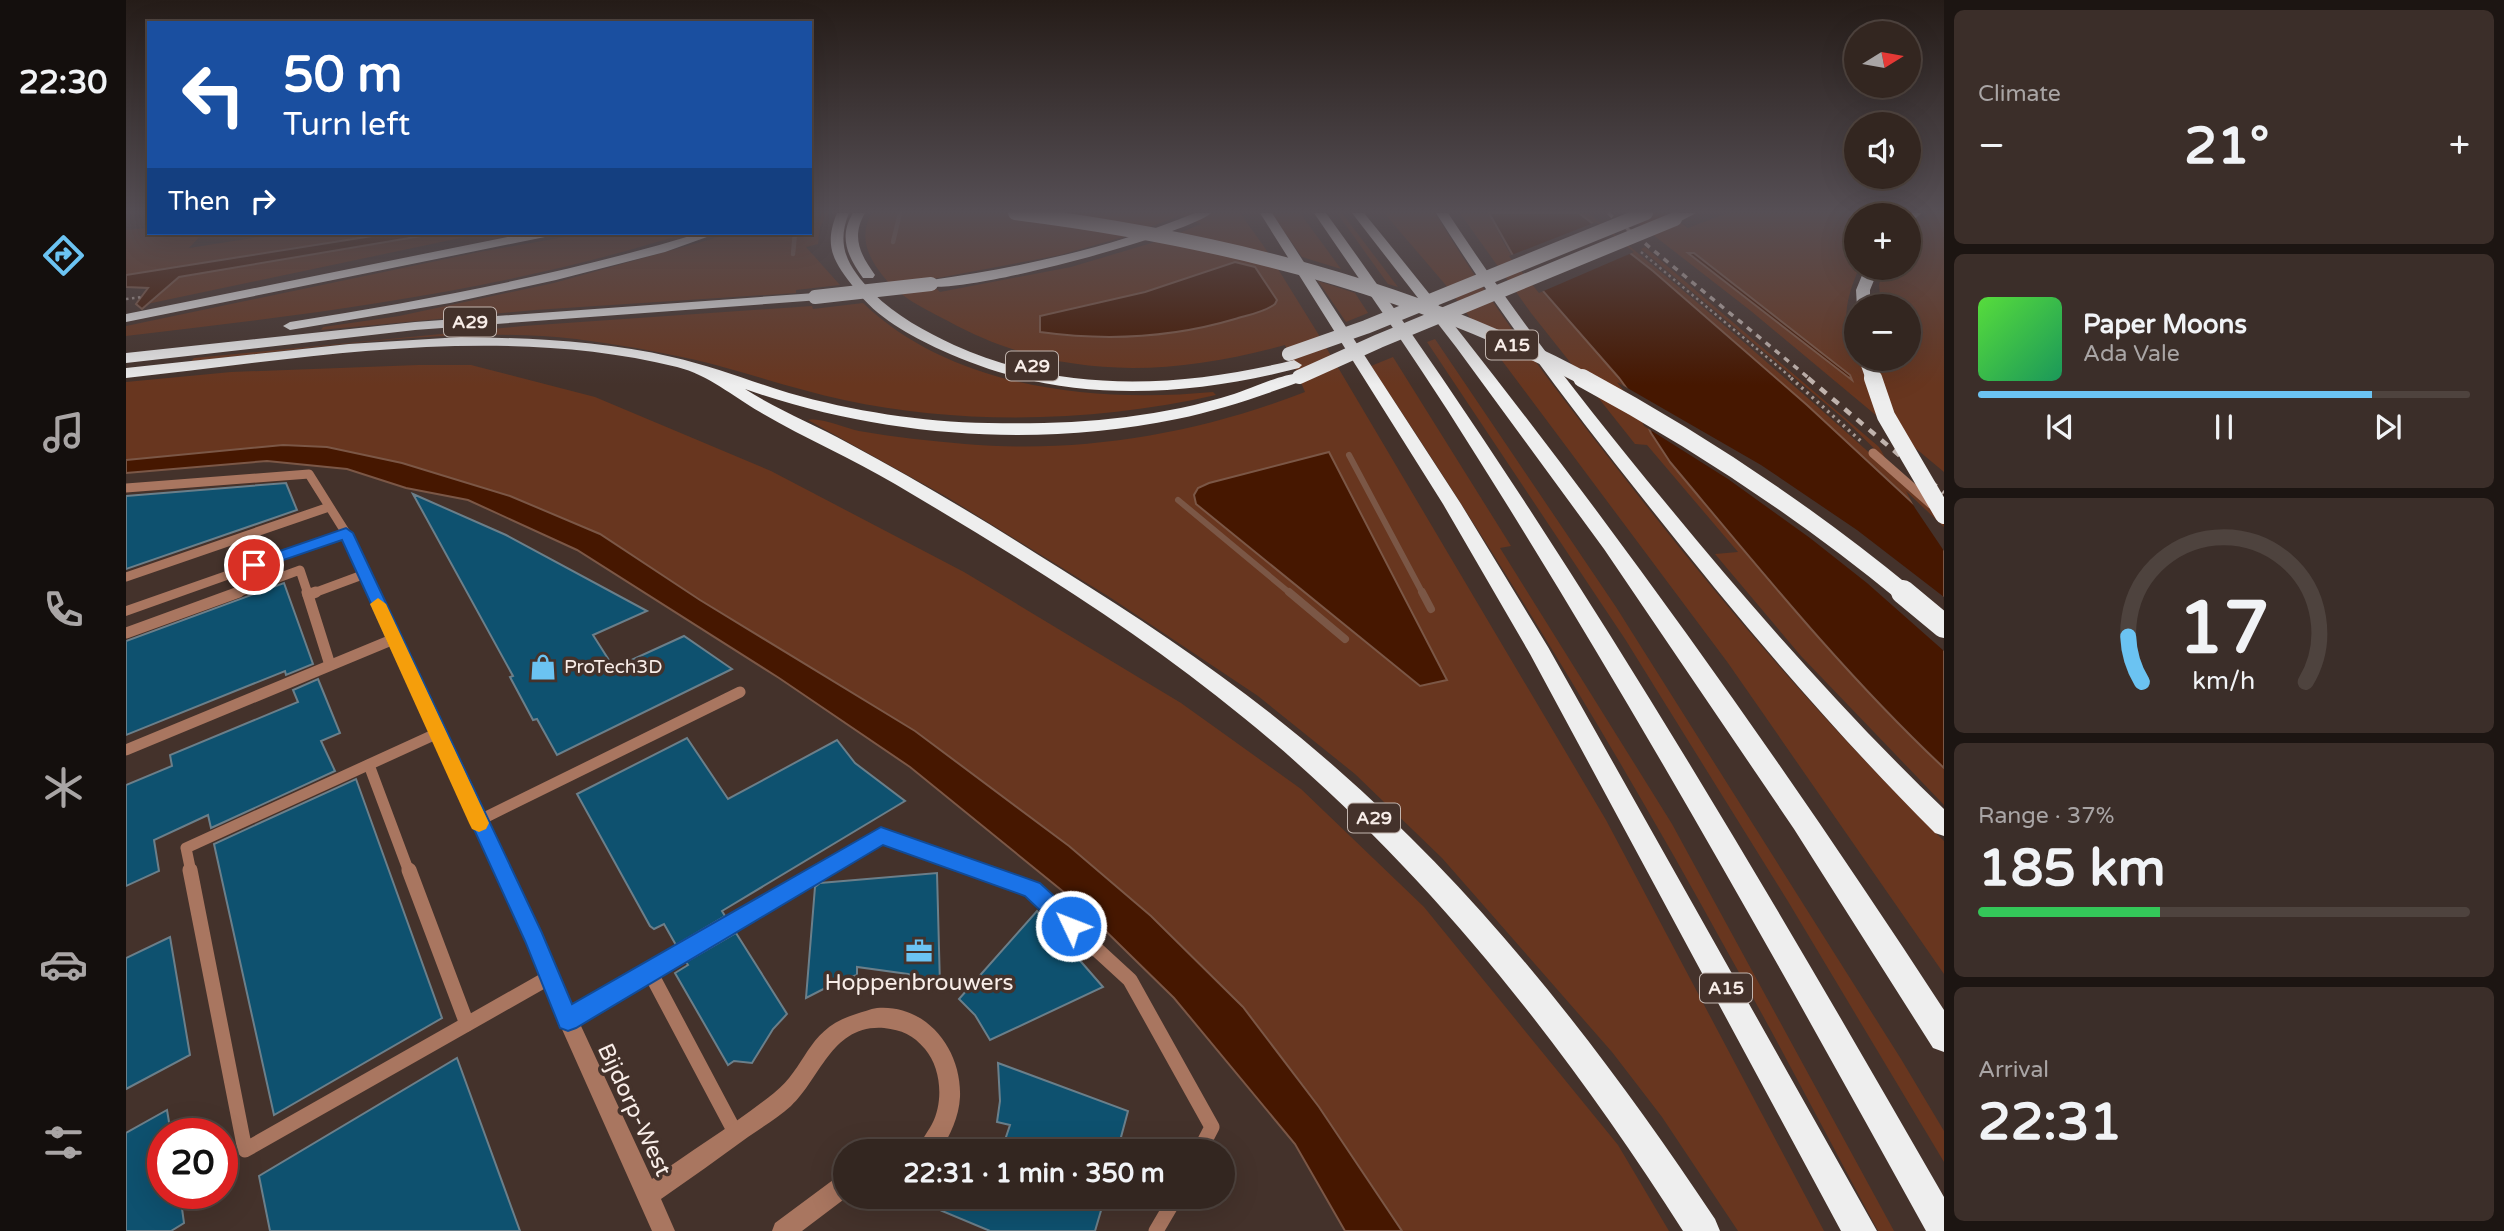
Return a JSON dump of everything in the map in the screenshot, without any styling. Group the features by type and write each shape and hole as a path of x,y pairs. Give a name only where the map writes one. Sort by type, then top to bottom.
{"highway":[{"path":"126,318 360,270"},
{"path":"126,346 263,330 423,304 576,270"},
{"path":"848,270 863,291 909,328 975,361 1013,372 1136,388 1213,384 1294,365"},
{"name":"A29","path":"865,270 895,302 934,327 993,355 1063,372 1139,377 1294,365 1378,341 1547,270"},
{"name":"A29","path":"126,358 415,326 815,297 932,284 1009,270"},
{"name":"A15","path":"1302,270 1452,504 1547,665 1860,1231"},
{"name":"A15","path":"1312,270 1364,286 1484,332 1569,371 1695,441 1794,507 1944,626"},
{"path":"1360,270 1451,401 1590,622 1812,994 1944,1230"},
{"name":"A15","path":"1405,270 1591,515 1784,794 1944,1037"},
{"name":"A15","path":"1480,270 1517,326 1592,425 1721,585 1814,690 1944,825"},
{"name":"A29","path":"126,373 365,348 481,342 596,348 706,370 792,399 855,414 931,425 986,429 1061,428 1158,417 1223,403 1352,332 1504,270"},
{"name":"A29","path":"706,370 769,410 852,452 915,489 1088,597 1173,653 1329,776 1449,894 1571,1038 1703,1231"},
{"path":"1870,371 1886,416 1944,515"}],"street":[{"name":"Bijdorp-West","path":"346,533 664,1231"},
{"path":"126,611 346,533"},
{"path":"648,1195 736,1134 796,1087 811,1059 833,1035 848,1026 870,1020 891,1019 911,1024 927,1034 940,1049 947,1063 951,1100 944,1125 935,1139"},
{"path":"787,1230 833,1194"}],"lane":[{"path":"1873,453 1944,515"},
{"path":"126,488 309,474 346,533"},
{"path":"126,577 329,507"},
{"path":"126,633 300,570 330,665"},
{"path":"308,595 365,574"},
{"path":"126,750 394,639"},
{"path":"478,821 740,692"},
{"path":"438,733 186,848 245,1150 550,977"},
{"path":"369,765 467,1024"},
{"path":"568,1020 881,836 1032,890 1130,980 1212,1127 1206,1139"},
{"path":"650,972 736,1134"},
{"path":"1156,1231 1168,1209"}],"path":[{"path":"1663,270 1822,404 1873,453"},
{"path":"126,299 139,297"}],"shaded area":[{"path":"126,270 155,270 126,275"},
{"path":"155,270 218,270 179,277 142,309 136,304 148,288 126,287 126,275"},
{"path":"218,270 306,270 147,304 179,277"},
{"path":"391,270 547,270 409,298 267,319 126,336 126,326"},
{"path":"599,270 827,270 840,285 796,290 796,293 535,310 321,330 323,327 399,316 554,283"},
{"path":"879,270 978,270 927,280 940,292 1053,270 1279,270 1606,820 1824,1231 1738,1231 1662,1117 1612,1052 1442,858 1355,774 1258,696 1111,598 947,497 808,420 820,420 859,431 965,444 1052,446 1138,438 1223,419 1305,392 1285,345 1241,356 1156,367 1072,363 1030,355 989,341 913,302","holes":["1181,281 1250,315 1198,328 1146,336 1093,337 1040,332 1040,316","1194,495 1420,685 1197,504"]},
{"path":"1210,270 1257,270 1277,300 1275,304 1256,313 1162,334 1113,337 1040,332 1040,316 1145,292"},
{"path":"1378,270 1385,270 1398,287 1388,284"},
{"path":"1433,270 1472,270 1545,374 1694,565 1815,706 1944,841 1944,974 1728,663"},
{"path":"1501,270 1524,270 1588,342 1623,385 1651,433 1875,699 1944,768 1944,805 1801,656 1715,554 1738,552 1647,445 1635,444 1531,313"},
{"path":"1525,270 1652,270 1807,405 1944,532 1944,768 1837,658 1670,462 1651,433 1638,404 1619,378"},
{"path":"1647,270 1659,270 1768,363 1944,519 1944,532 1807,405"},
{"path":"1667,270 1672,270 1879,447 1887,461 1845,420"},
{"path":"1699,270 1844,270 1844,280 1854,280 1850,294 1844,294 1844,371 1921,371 1921,294 1880,294 1879,285 1880,280 1921,280 1921,270 1944,270 1944,472"},
{"path":"1711,270 1716,270 1850,375 1852,380"},
{"path":"1318,281 1355,293 1368,313 1346,322"},
{"path":"863,303 899,332 939,355 982,372 1028,384 1121,395 1213,392 1216,395 1124,411 1077,415 983,417 937,414 844,400 696,360 621,345 529,335 384,340 191,361 194,358 523,326 812,306 813,309"},
{"path":"1435,339 1616,607 1901,1059 1944,1131 1944,1162 1789,903 1625,639 1427,342"},
{"path":"1393,357 1511,546 1500,548 1672,824 1894,1231 1878,1231 1766,1020 1600,728 1465,509 1371,366"},
{"path":"471,365 595,397 771,471 964,572 1181,703 1301,789 1424,907 1618,1145 1669,1231 1402,1231 1319,1107 1243,1007 1151,916 1069,846 600,534 510,496 402,463 327,447 222,450 126,460 126,382 231,372"},
{"path":"283,445 327,447 402,463 510,496 600,534 700,600 915,731 1069,846 1151,916 1243,1007 1319,1107 1402,1231 1345,1231 1295,1144 1174,998 1076,902 910,767 779,678 577,550 468,500 406,488 347,469 267,461 126,473 126,460"},
{"path":"1329,452 1447,680 1420,686 1196,504 1194,495 1198,488 1209,483"}],"pier":[{"path":"1521,270 1591,270 1539,293"},
{"path":"1617,382 1761,465 1857,530 1944,597 1944,651 1867,583 1810,538 1728,479 1644,426 1635,406"},
{"path":"1906,491 1944,527 1944,551 1915,508"}],"building":[{"path":"286,483 297,510 126,569 126,496"},
{"path":"413,494 506,535 647,611 593,635 614,668 684,636 732,669 557,755 537,719 533,720 510,677 513,676"},
{"path":"284,583 313,664 286,675 285,671 126,735 126,641"},
{"path":"318,679 340,733 321,741 335,771 211,828 208,815 154,840 159,871 126,886 126,785 172,766 170,755 298,702 293,690"},
{"path":"687,738 728,799 837,740 855,763 905,801 722,911 725,916 676,945 664,924 654,929 650,926 577,794"},
{"path":"356,779 442,1018 274,1115 214,844"},
{"path":"937,873 940,986 908,974 857,967 857,975 806,998 815,887 820,883"},
{"path":"1037,911 1103,987 990,1040 975,1015 959,999"},
{"path":"736,933 787,1014 773,1029 752,1063 734,1061 728,1065 675,973 688,965 686,962"},
{"path":"170,937 190,1055 126,1089 126,958"},
{"path":"457,1058 520,1231 270,1231 259,1176"},
{"path":"998,1063 1128,1111 1120,1139 1005,1139 1010,1125 997,1122 1000,1101"},
{"path":"167,1110 168,1118 153,1118"},
{"path":"147,1121 147,1209 182,1209 184,1223 171,1231 126,1231 126,1133"},
{"path":"1101,1209 1095,1231 990,1231 942,1211"}],"waterway":[{"path":"1349,455 1423,594"},
{"path":"1178,500 1291,594"},
{"path":"1289,592 1345,639"},
{"path":"1422,592 1431,609"}],"railway":[{"path":"1678,270 1810,379"},
{"path":"1808,378 1944,493"}],"slow traffic":[{"path":"378,604 479,823"}],"place":[{"name":"ProTech3D","path":"543,667"},
{"name":"Hoppenbrouwers","path":"919,951"}],"route":[{"path":"254,565 346,533 535,940 568,1020 881,836 1032,890 1071,926"}]}
